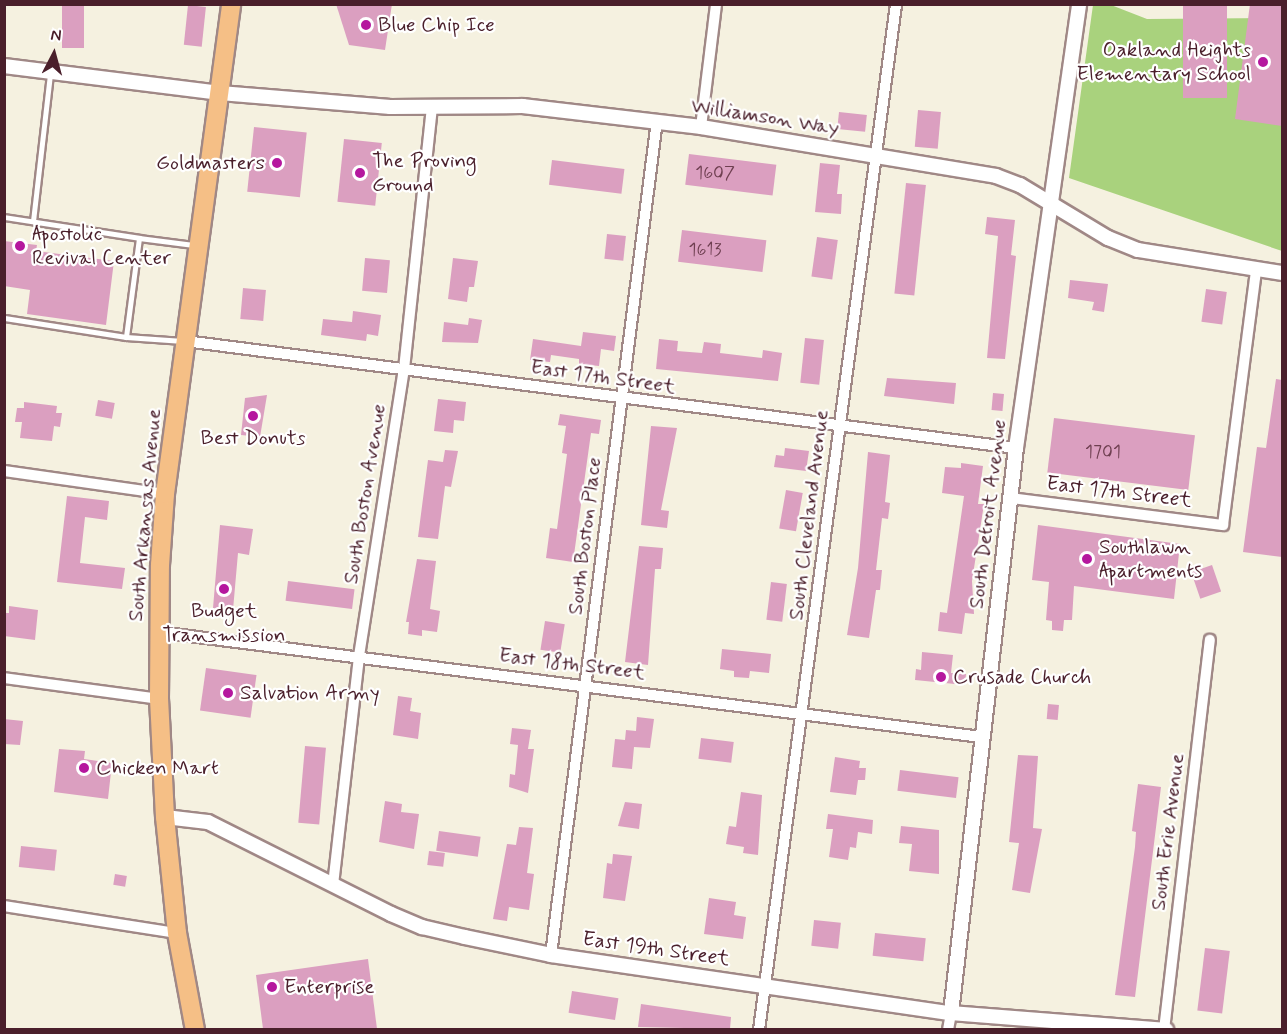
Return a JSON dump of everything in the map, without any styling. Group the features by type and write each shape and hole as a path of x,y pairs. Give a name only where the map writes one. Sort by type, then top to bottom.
{"highway":[{"name":"South Arkansas Avenue","path":"195,1029 177,933 165,817 158,632 165,494 231,4"}],"street":[{"path":"701,127 716,4"},
{"name":"South Cleveland Avenue","path":"759,1029 804,714 840,426 879,157 896,4"},
{"name":"South Detroit Avenue","path":"948,1029 1016,448 1079,4"},
{"name":"Williamson Way","path":"4,66 220,93 432,109 523,106 701,127 996,176 1020,185 1081,224 1138,250 1282,273"},
{"name":"South Boston Avenue","path":"333,885 359,656 404,369 432,109"},
{"name":"South Boston Place","path":"551,955 657,121"},
{"name":"East 17th Street","path":"1011,498 1223,525 1256,270"},
{"name":"East 17th Street","path":"185,341 1016,448"},
{"path":"4,471 165,494"},
{"name":"East 18th Street","path":"158,632 981,737"},
{"name":"South Erie Avenue","path":"1164,1029 1210,640"},
{"path":"4,678 159,699"},
{"name":"East 19th Street","path":"165,817 208,822 422,927 551,955 951,1013 1164,1029"},
{"path":"4,906 177,933"}],"lane":[{"path":"33,221 50,73"},
{"path":"4,217 198,246"},
{"path":"126,336 139,238"},
{"path":"4,318 126,336 185,341"}],"green space":[{"path":"1093,5 1111,5 1147,19 1282,18 1282,251 1069,178"}],"building":[{"path":"62,4 84,4 84,48 62,48"},
{"name":"Blue Chip Ice","path":"336,4 392,4 385,50 349,45"},
{"name":"Oakland Heights Elementary School","path":"1183,4 1227,4 1227,98 1183,98"},
{"name":"Oakland Heights Elementary School","path":"1250,4 1282,4 1282,126 1235,119"},
{"path":"188,5 206,7 202,47 184,45"},
{"path":"918,110 941,112 938,149 915,147"},
{"path":"839,112 867,115 865,132 837,129"},
{"name":"Goldmasters","path":"254,127 307,133 300,197 247,192"},
{"name":"The Proving Ground","path":"344,139 382,143 375,206 337,202"},
{"path":"689,154 776,165 773,195 685,185"},
{"path":"552,160 624,169 621,194 549,185"},
{"path":"820,163 840,165 837,194 842,194 841,214 815,212"},
{"path":"906,183 926,185 914,295 894,293"},
{"path":"987,217 1015,220 1011,255 1016,256 1005,359 987,358 998,236 985,234"},
{"path":"682,230 766,240 762,272 678,262"},
{"path":"607,234 626,236 623,261 604,259"},
{"path":"817,237 838,240 832,280 811,277"},
{"path":"4,241 37,245 36,251 114,261 106,325 27,314 30,290 4,286"},
{"path":"365,258 390,260 387,293 362,291"},
{"path":"453,258 478,261 474,287 469,287 467,302 448,299"},
{"path":"1070,280 1108,284 1104,312 1092,310 1094,302 1068,298"},
{"path":"243,288 266,290 263,321 240,319"},
{"path":"1206,289 1227,292 1222,325 1201,322"},
{"path":"353,311 381,315 378,336 367,334 366,341 321,335 323,319 352,322"},
{"path":"469,318 482,320 478,343 442,342 444,322 468,325"},
{"path":"583,332 616,336 614,351 601,349 599,366 579,364 579,359 551,355 550,362 530,360 533,339 581,346"},
{"path":"805,338 824,340 819,385 800,383"},
{"path":"659,339 678,341 677,351 702,353 704,342 721,344 720,353 762,358 763,350 782,353 778,381 656,369"},
{"path":"887,378 956,383 954,404 884,396"},
{"path":"1276,379 1282,380 1282,557 1243,552 1257,447 1266,448"},
{"path":"993,393 1004,394 1002,411 992,410"},
{"name":"Best Donuts","path":"267,395 260,437 241,435 245,398"},
{"path":"438,399 466,402 464,421 454,420 453,433 434,431"},
{"path":"98,400 115,403 112,419 95,416"},
{"path":"24,402 57,406 56,413 62,413 60,427 54,426 52,441 20,438 22,422 15,422 17,408 24,408"},
{"path":"560,414 601,420 599,434 591,433 573,562 546,558 550,528 557,529 567,454 562,453 566,426 558,425"},
{"path":"1054,418 1195,435 1188,490 1047,473"},
{"path":"651,426 677,428 661,510 669,511 667,528 641,525"},
{"path":"785,448 809,451 806,471 774,467 776,455 784,456"},
{"path":"445,450 458,451 451,487 445,486 438,539 418,537 428,460 443,462"},
{"path":"868,452 890,455 885,502 890,503 888,519 882,518 876,570 882,570 880,590 876,590 869,638 847,635 858,568"},
{"path":"961,463 983,466 978,504 984,504 972,581 974,614 965,613 962,634 938,631 940,612 947,613 964,496 942,493 945,467 961,468"},
{"path":"786,490 803,493 796,531 779,528"},
{"path":"67,496 109,501 107,520 85,517 80,563 125,568 122,589 57,582"},
{"path":"220,525 253,529 249,555 238,553 233,610 213,608"},
{"path":"1038,525 1180,544 1174,599 1074,586 1072,620 1064,620 1063,631 1052,630 1052,621 1046,620 1049,582 1032,580"},
{"path":"639,546 663,548 661,569 655,569 648,665 625,662"},
{"path":"417,559 436,561 430,609 440,611 437,632 422,630 422,636 408,634 409,622 406,622"},
{"name":"Southlawn Apartments","path":"1212,565 1221,591 1200,599 1191,572"},
{"path":"288,581 355,589 352,609 286,601"},
{"path":"771,582 787,584 782,622 766,620"},
{"path":"9,606 38,610 35,640 4,636 4,613 9,613"},
{"path":"545,621 565,624 560,653 540,650"},
{"path":"722,649 771,654 769,673 750,671 749,678 734,677 734,671 720,669"},
{"path":"922,652 953,655 951,673 966,674 965,685 915,680 916,669 921,670"},
{"name":"Salvation Army","path":"206,668 257,675 251,718 200,711"},
{"path":"398,696 412,698 410,711 421,713 418,739 393,735"},
{"path":"1048,704 1059,705 1058,720 1047,719"},
{"path":"637,717 654,719 650,748 634,747 632,769 612,767 615,739 625,740 626,730 636,731"},
{"path":"4,719 23,721 20,745 4,744"},
{"path":"512,728 531,730 528,749 534,749 528,793 509,787 510,774 515,775 518,745 510,744"},
{"path":"701,738 734,742 731,763 698,759"},
{"path":"305,746 326,748 319,825 298,823"},
{"path":"59,749 85,751 84,759 112,763 108,799 54,792"},
{"path":"1018,755 1038,756 1033,828 1042,829 1030,893 1012,890 1019,843 1009,842"},
{"path":"835,757 860,761 859,768 866,768 865,780 858,780 856,795 830,792"},
{"path":"900,770 959,777 956,798 897,791"},
{"path":"1138,784 1161,787 1135,997 1115,995 1135,847 1136,832 1132,831"},
{"path":"741,792 762,795 758,855 743,853 744,847 726,844 729,826 736,827"},
{"path":"385,801 402,804 401,812 419,814 414,849 379,842"},
{"path":"625,802 642,804 639,829 618,826"},
{"path":"828,814 873,820 872,834 858,832 856,848 850,847 848,860 829,857 833,829 826,829"},
{"path":"901,826 939,830 939,874 909,871 912,844 899,843"},
{"path":"519,827 533,828 527,873 534,874 529,910 509,907 507,921 493,919 507,844 516,845"},
{"path":"439,831 481,837 478,857 436,851"},
{"path":"21,846 57,850 55,871 19,867"},
{"path":"429,851 445,853 443,867 427,865"},
{"path":"613,854 632,856 625,901 603,898 607,863 612,864"},
{"path":"115,874 127,876 125,887 113,885"},
{"path":"709,898 736,902 734,915 746,917 743,939 704,934"},
{"path":"814,920 841,923 838,949 811,946"},
{"path":"875,933 926,938 923,961 873,956"},
{"path":"1205,948 1230,951 1222,1014 1197,1011"},
{"path":"368,959 377,1029 263,1029 256,975"},
{"path":"572,991 618,998 615,1020 569,1013"},
{"path":"641,1004 731,1017 730,1029 638,1027"}],"place":[{"name":"Blue Chip Ice","path":"366,25"},
{"name":"Oakland Heights Elementary School","path":"1263,62"},
{"name":"Goldmasters","path":"277,163"},
{"name":"The Proving Ground","path":"360,173"},
{"name":"Apostolic Revival Center","path":"20,246"},
{"name":"Best Donuts","path":"253,416"},
{"name":"Southlawn Apartments","path":"1087,559"},
{"name":"Budget Transmission","path":"224,589"},
{"name":"Crusade Church","path":"941,677"},
{"name":"Salvation Army","path":"228,693"},
{"name":"Chicken Mart","path":"84,768"},
{"name":"Enterprise","path":"272,987"}]}
